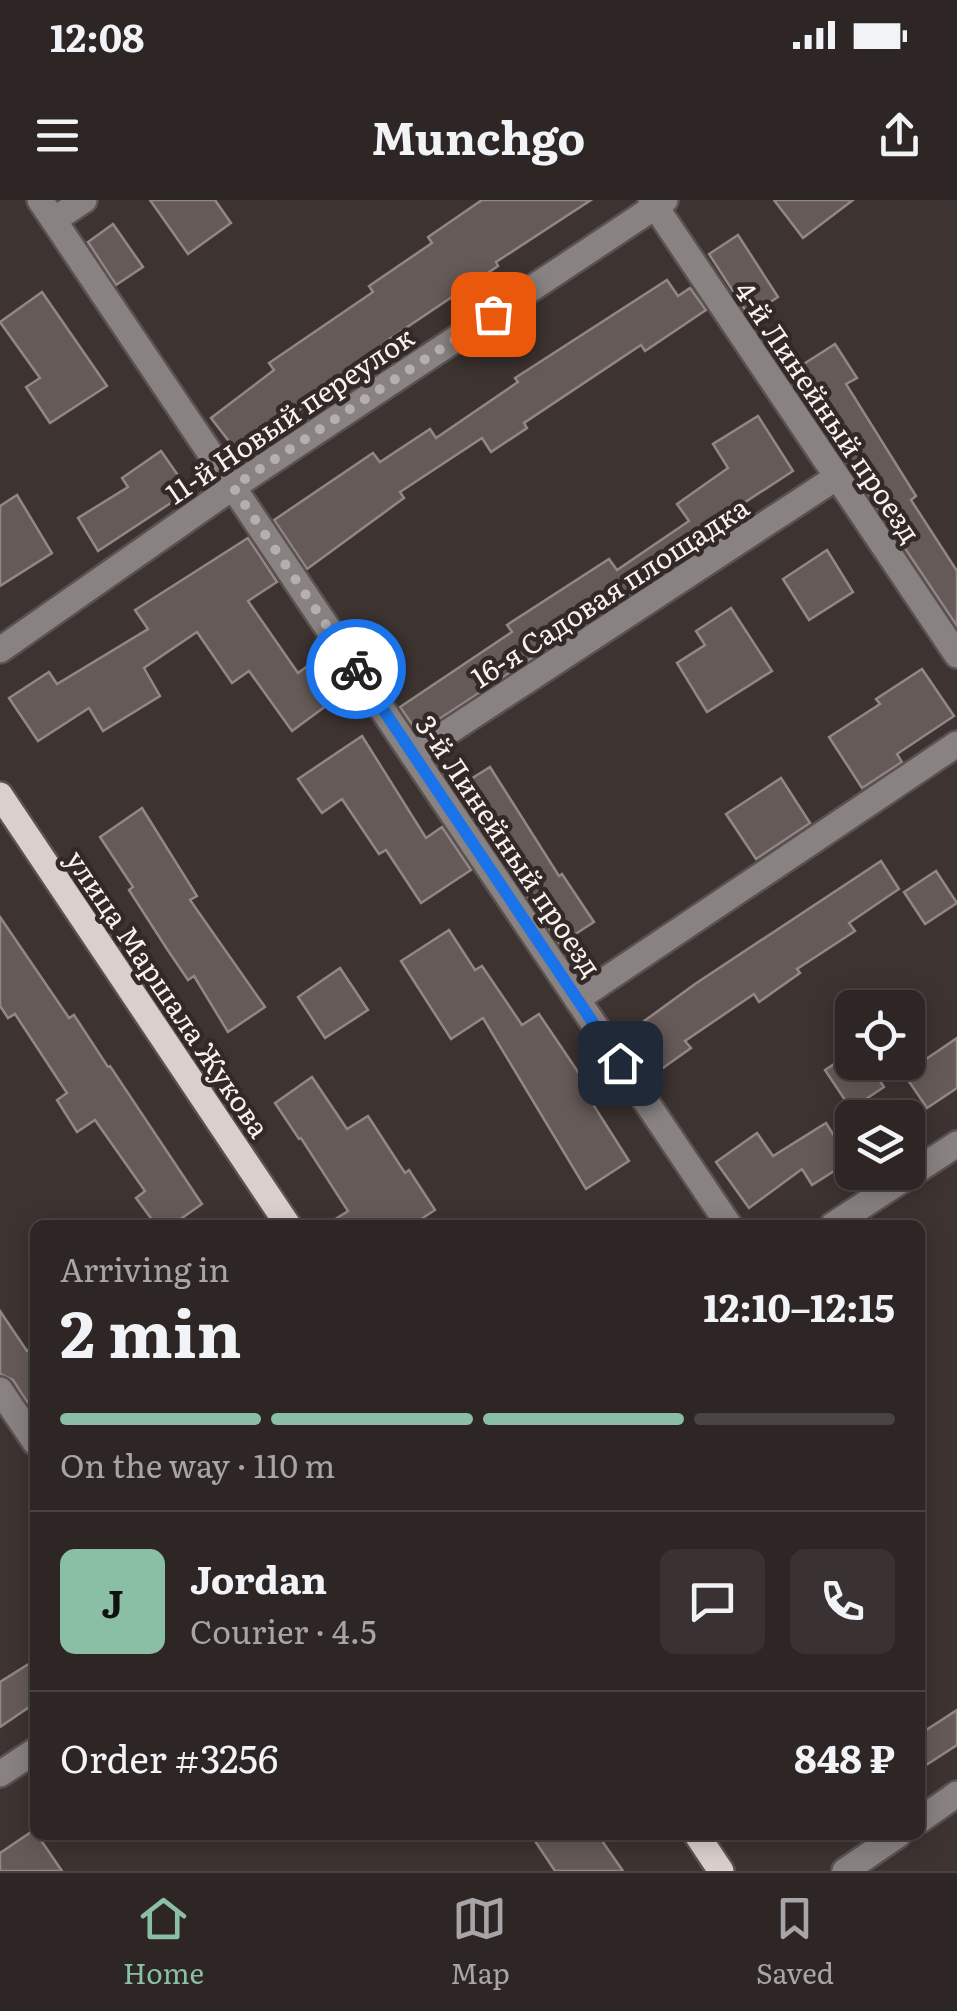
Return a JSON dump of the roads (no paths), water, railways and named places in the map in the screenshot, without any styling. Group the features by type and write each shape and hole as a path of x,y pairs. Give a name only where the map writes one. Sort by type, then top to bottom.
{"main road":[{"name":"улица Маршала Жукова","path":"0,795 285,1220"},
{"path":"700,1840 721,1871"}],"street":[{"path":"47,210 84,200"},
{"name":"4-й Линейный проезд","path":"657,202 957,655"},
{"name":"11-й Новый переулок","path":"0,650 233,487 657,202"},
{"name":"3-й Линейный проезд","path":"47,210 726,1220"},
{"name":"16-я Садовая площадка","path":"414,755 837,476"},
{"path":"577,999 957,744"},
{"path":"841,1220 957,1144"},
{"path":"0,1390 30,1435"},
{"path":"0,1774 30,1753"},
{"path":"925,1816 957,1794"},
{"path":"845,1871 891,1840"}]}
